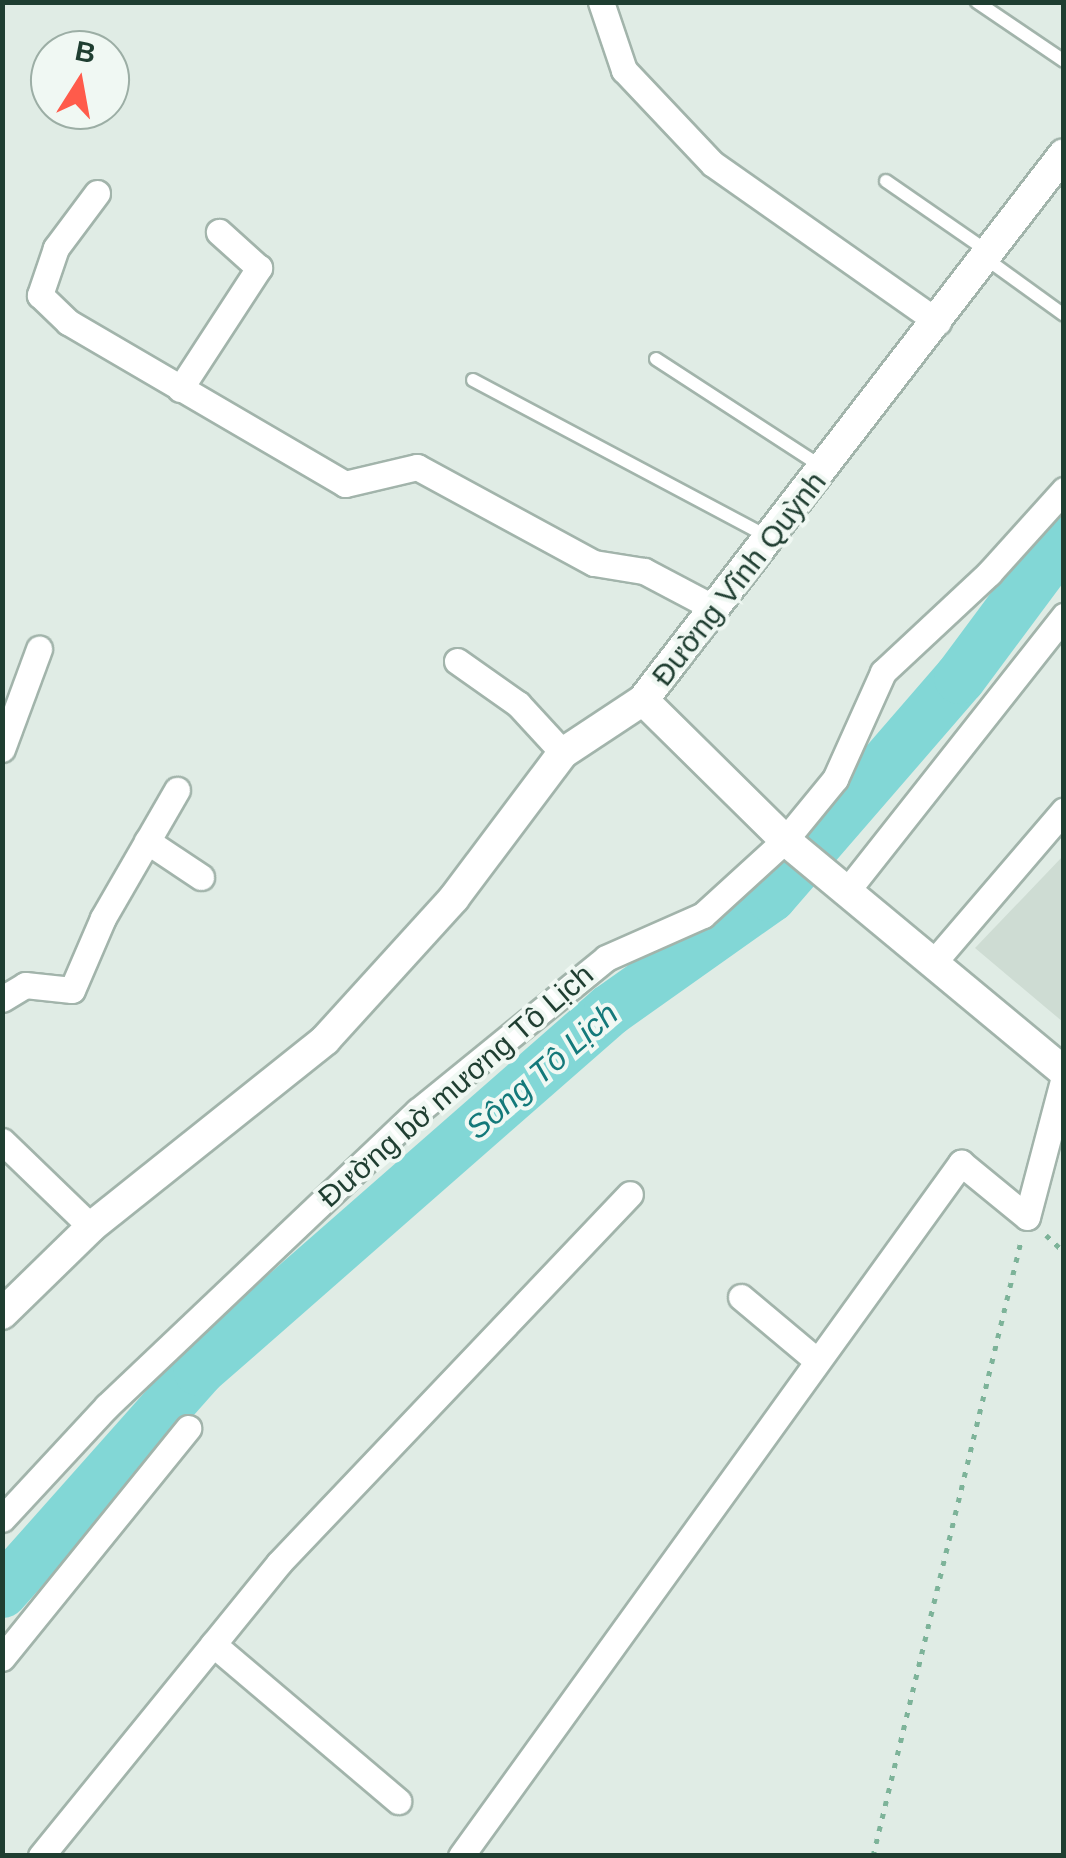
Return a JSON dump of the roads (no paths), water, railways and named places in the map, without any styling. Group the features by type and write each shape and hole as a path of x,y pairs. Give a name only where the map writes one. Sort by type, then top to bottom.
{"street":[{"path":"601,2 624,70 712,164 938,322"},
{"name":"Đường Vĩnh Quỳnh","path":"1064,154 773,539 643,700 790,844 1064,1074"},
{"path":"96,193 56,248 40,294 68,322 345,484 417,467 594,564 644,571 716,610"},
{"path":"180,389 259,268 219,232"},
{"name":"Đường bờ mương Tô Lịch","path":"2,1519 107,1406 418,1110 606,958 703,915 790,844 836,778 883,672 989,573 1064,490"},
{"path":"840,887 1064,616"},
{"path":"2,748 39,649"},
{"path":"457,661 518,704 563,753"},
{"path":"2,1314 92,1227 325,1040 454,898 563,753 643,700"},
{"path":"2,999 24,985 72,990 147,840 177,790"},
{"path":"932,963 1064,810"},
{"path":"147,840 201,877"},
{"path":"461,1856 961,1163 1027,1217 1064,1074"},
{"path":"2,1141 92,1227"},
{"path":"40,1856 280,1563 630,1194"},
{"path":"741,1297 816,1360"},
{"path":"2,1658 188,1428"},
{"path":"213,1644 398,1801"}],"lane":[{"path":"977,2 1064,61"},
{"path":"886,181 1064,315"},
{"path":"656,359 826,470"},
{"path":"473,380 773,539"}],"waterway":[{"name":"Sông Tô Lịch","path":"2,1592 199,1370 610,1010 771,896 960,678 1064,538"}]}
